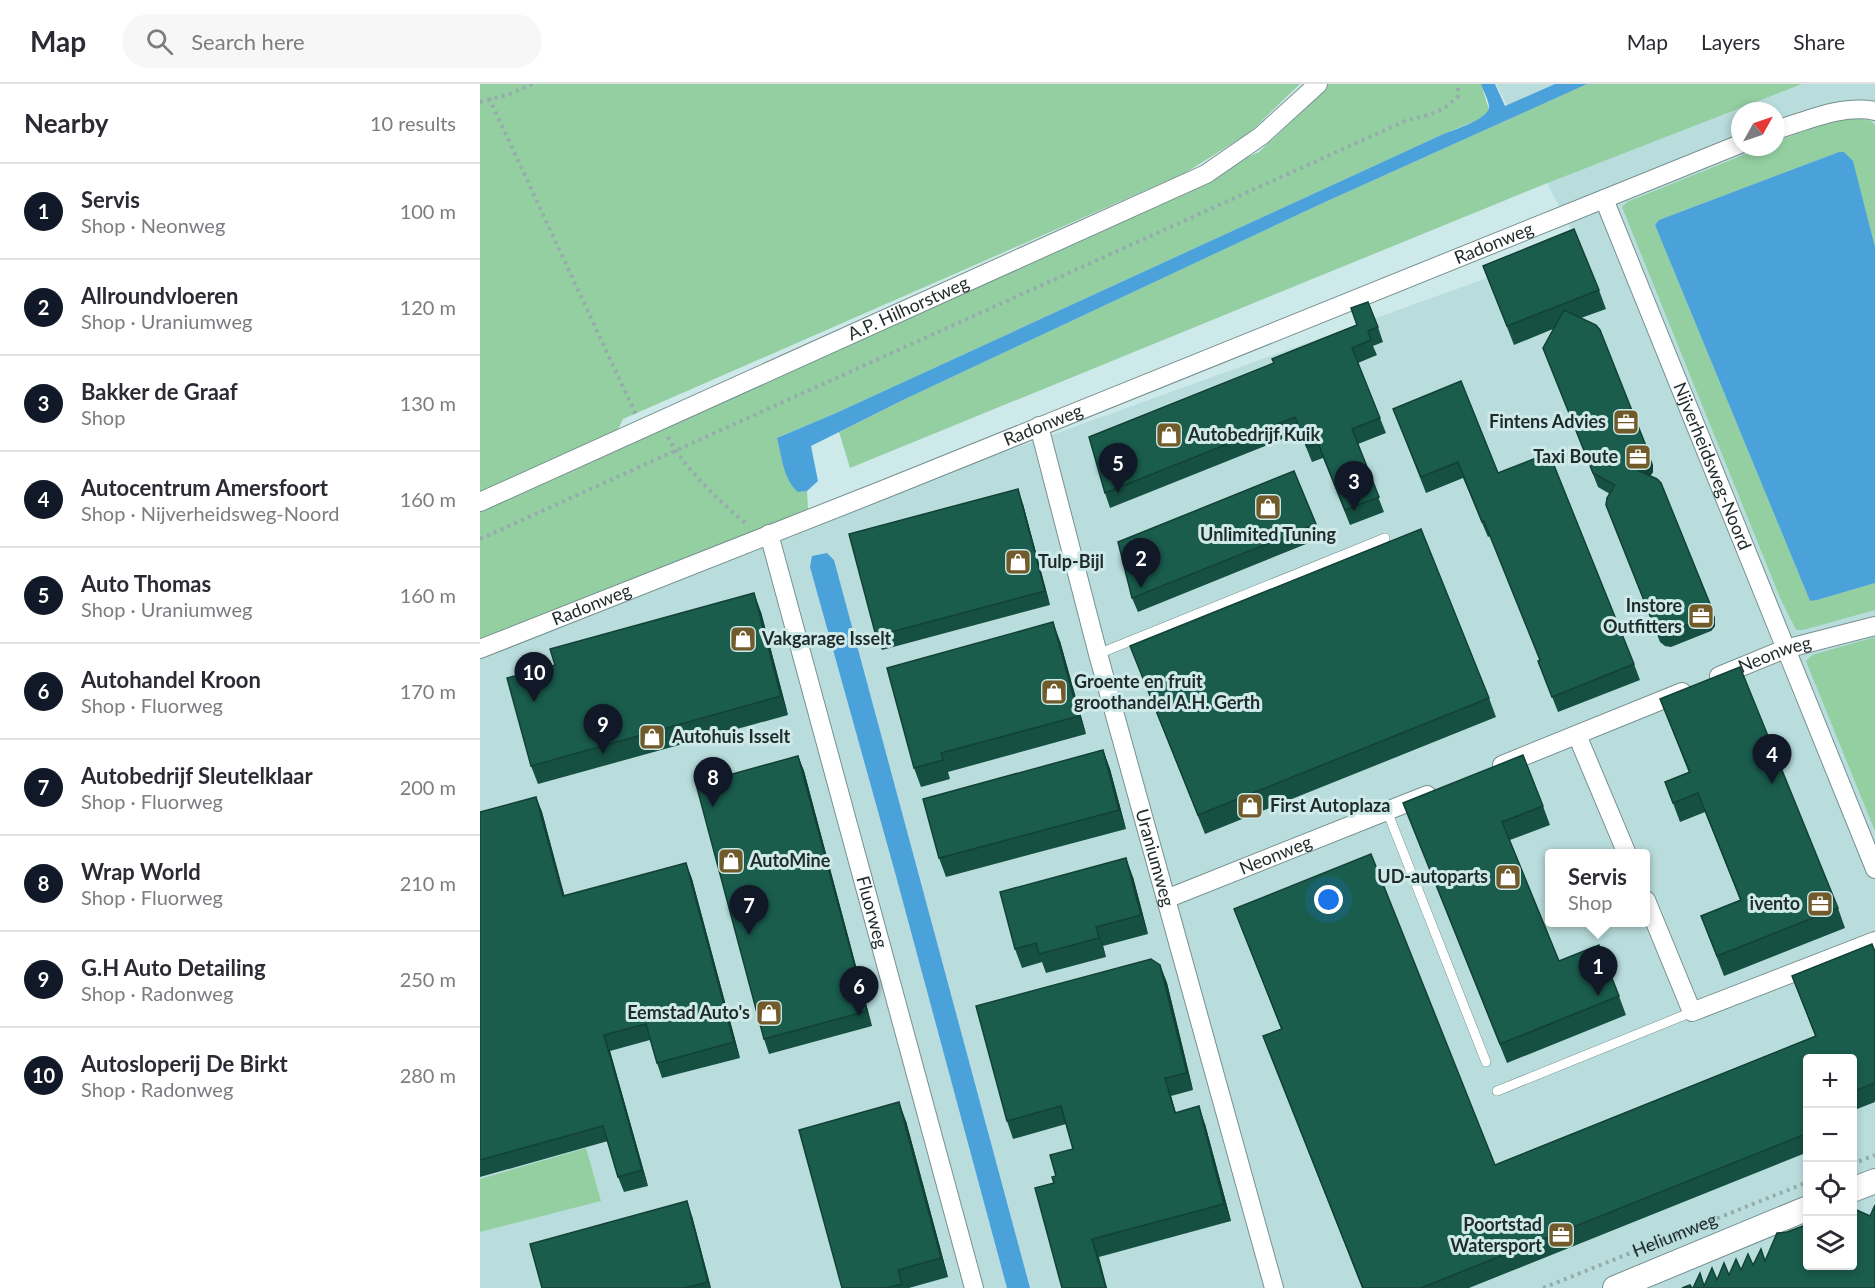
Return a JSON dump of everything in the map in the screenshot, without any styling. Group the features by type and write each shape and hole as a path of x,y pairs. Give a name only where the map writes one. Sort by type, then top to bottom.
{"street":[{"name":"A.P. Hilhorstweg","path":"480,502 1206,174 1261,136 1318,84"},
{"path":"1785,127 1855,109 1875,111"},
{"path":"1604,199 1731,148"},
{"name":"Radonweg","path":"480,649 1604,199"},
{"name":"Nijverheidsweg-Noord","path":"1604,199 1875,869"},
{"name":"Uraniumweg","path":"1039,426 1098,654 1274,1288"},
{"name":"Fluorweg","path":"769,534 974,1288"},
{"name":"Neonweg","path":"1482,773 1785,649 1875,626"},
{"path":"1577,735 1625,849"},
{"name":"Neonweg","path":"1167,899 1440,790"},
{"path":"1650,910 1692,1012 1875,941"},
{"path":"1857,1188 1875,1181"},
{"name":"Heliumweg","path":"1615,1288 1803,1210"}],"lane":[{"path":"1098,654 1385,538"},
{"path":"1387,811 1486,1062"},
{"path":"1497,1091 1692,1012"}],"path":[{"path":"480,102 510,94 532,84"},
{"path":"480,539 1405,122 1429,116 1448,106 1458,96 1458,84"},
{"path":"489,98 651,425 662,425 674,451 733,513 757,532 769,534"},
{"path":"1857,1162 1875,1155"},
{"name":"Heliumweg","path":"1543,1288 1803,1184"}],"shaded area":[{"path":"1496,84 1875,84 1875,1288 480,1288 480,641 1579,245"}],"green space":[{"path":"480,84 1300,84 1249,133 1185,173 623,419 615,435 480,495"},
{"path":"1328,84 1481,84 1489,110 1482,118 777,438 798,492 807,491 808,509 480,641 480,506 1259,152"},
{"path":"1587,84 1802,84 1756,102 1731,102 1731,112 1545,184 850,468 839,432 1323,203"},
{"path":"1857,118 1871,121 1875,125 1875,247 1853,162 1844,152 1659,220 1655,225 1810,601 1875,583 1875,610 1796,630 1781,600 1622,207 1627,202 1741,156 1785,156 1785,138"},
{"path":"1875,637 1875,831 1806,661 1812,655"},
{"path":"586,1148 601,1201 480,1232 480,1179"}],"water":[{"path":"1481,84 1495,84 1505,106 1555,84 1587,84 1323,203 903,400 811,446 818,481 807,491 798,492 789,481 777,438 1476,121 1487,112 1489,107"},
{"path":"1844,152 1853,161 1875,247 1875,583 1810,601 1655,225 1659,220"},
{"path":"827,553 834,560 1030,1288 1007,1288 810,567 812,556"}],"building":[{"path":"1574,229 1599,290 1507,326 1483,266"},
{"path":"1368,302 1378,327 1368,331 1371,340 1352,348 1380,418 1352,429 1379,497 1345,510 1318,443 1307,447 1295,417 1105,493 1089,437 1274,363 1272,359 1357,325 1351,308"},
{"path":"1564,310 1596,325 1600,330 1648,451 1647,458 1639,471 1661,483 1710,604 1710,612 1706,617 1666,633 1659,632 1655,628 1606,505 1607,498 1615,485 1593,473 1543,348"},
{"path":"1461,381 1498,473 1549,453 1634,664 1552,697 1538,661 1540,660 1458,462 1421,477 1393,409"},
{"path":"1294,471 1316,524 1132,598 1118,542"},
{"path":"1018,489 1045,591 876,636 849,534"},
{"path":"1421,529 1489,698 1198,815 1130,646"},
{"path":"754,593 781,696 531,766 507,678 555,665 550,649"},
{"path":"1053,622 1079,716 941,753 943,760 914,768 887,668"},
{"path":"1740,667 1838,908 1717,956 1701,916 1741,900 1698,793 1673,803 1665,782 1690,772 1660,699"},
{"path":"1103,750 1119,810 939,858 923,799"},
{"path":"1523,755 1543,806 1502,822 1559,961 1599,945 1619,996 1500,1044 1403,803"},
{"path":"798,756 867,1011 764,1039 696,784"},
{"path":"536,797 563,896 686,863 734,1042 657,1063 646,1024 604,1035 642,1170 618,1177 603,1126 480,1160 480,812"},
{"path":"1371,854 1495,1165 1816,1036 1792,976 1872,944 1875,952 1875,1083 1857,1090 1857,1054 1803,1054 1803,1135 1421,1288 1363,1288 1263,1036 1282,1029 1234,909"},
{"path":"1126,858 1141,915 1096,927 1099,938 1039,954 1036,943 1015,949 1000,892"},
{"path":"1151,959 1160,965 1187,1073 1165,1078 1175,1113 1199,1106 1224,1204 1092,1239 1106,1288 1062,1288 1035,1188 1054,1183 1052,1177 1056,1176 1050,1155 1073,1149 1061,1106 1007,1121 976,1006"},
{"path":"899,1102 941,1258 898,1270 902,1284 887,1288 842,1288 799,1130"},
{"path":"687,1201 708,1282 685,1288 542,1288 530,1244"},
{"path":"1875,1205 1875,1288 1693,1288 1700,1273 1704,1286 1712,1268 1717,1280 1724,1263 1729,1275 1736,1259 1741,1270 1748,1254 1753,1265 1761,1249 1765,1261 1777,1233 1803,1226 1803,1270 1857,1270 1857,1210 1870,1216"}],"place":[{"name":"Fintens Advies","path":"1626,422"},
{"name":"Autobedrijf Kuik","path":"1169,435"},
{"name":"Taxi Boute","path":"1638,457"},
{"name":"Auto Thomas","path":"1118,493"},
{"name":"Unlimited Tuning","path":"1268,507"},
{"name":"Bakker de Graaf","path":"1354,511"},
{"name":"Tulp-Bijl","path":"1018,562"},
{"name":"Allroundvloeren","path":"1141,588"},
{"name":"Instore Outfitters","path":"1701,616"},
{"name":"Vakgarage Isselt","path":"743,639"},
{"name":"Groente en fruit groothandel A.H. Gerth","path":"1054,692"},
{"name":"Autosloperij De Birkt","path":"534,702"},
{"name":"Autohuis Isselt","path":"652,737"},
{"name":"G.H Auto Detailing","path":"603,754"},
{"name":"Autocentrum Amersfoort","path":"1772,784"},
{"name":"First Autoplaza","path":"1250,806"},
{"name":"Wrap World","path":"713,807"},
{"name":"AutoMine","path":"731,861"},
{"name":"UD-autoparts","path":"1508,877"},
{"name":"ivento","path":"1820,904"},
{"name":"Autobedrijf Sleutelklaar","path":"749,935"},
{"name":"Servis","path":"1598,996"},
{"name":"Eemstad Auto's","path":"769,1013"},
{"name":"Autohandel Kroon","path":"859,1016"},
{"name":"Poortstad Watersport","path":"1561,1235"}]}
